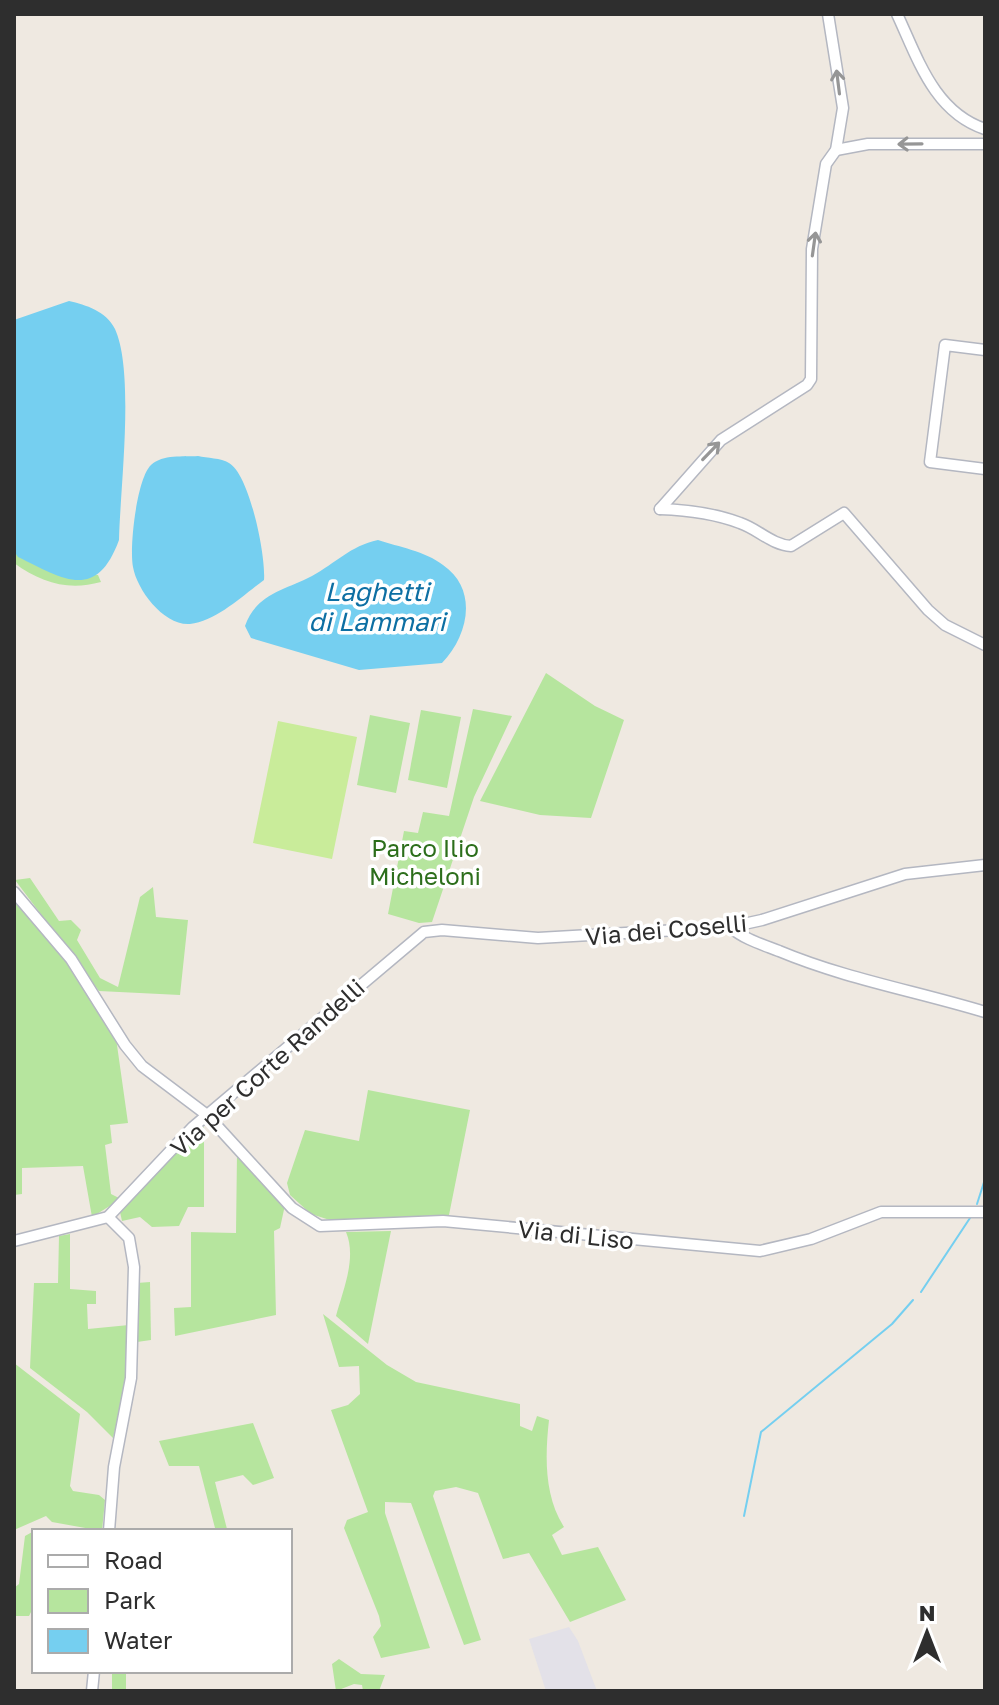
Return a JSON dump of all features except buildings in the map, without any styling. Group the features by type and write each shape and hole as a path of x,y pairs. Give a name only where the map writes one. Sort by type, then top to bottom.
{"street":[{"path":"828,14 843,108 836,150 826,164 810,269 811,379 807,385 721,440 660,509 696,511 742,523 781,546 791,546 844,513 928,610 945,625 985,645"},
{"path":"897,14 924,73 944,105 958,117 985,129"},
{"path":"836,150 868,144 985,144"},
{"path":"985,350 945,345 930,462 985,469"},
{"name":"Via dei Coselli","path":"435,930 538,938 730,927 762,920 905,874 985,865"},
{"name":"Via di Liso","path":"14,892 71,959 125,1045 142,1066 207,1115 292,1208 320,1226 443,1221 760,1251 811,1239 881,1212 985,1212"},
{"path":"730,927 740,936 872,984 930,995 985,1012"},
{"name":"Via per Corte Randelli","path":"108,1217 207,1115 416,936 435,930"},
{"path":"14,1241 108,1217 129,1238 134,1267 131,1378 114,1467 109,1529"}],"shaded area":[{"path":"569,1627 578,1641 597,1691 546,1691 529,1639"}],"green space":[{"path":"14,551 29,562 98,575 101,582 77,586 45,580 14,563"},
{"path":"546,673 595,706 624,720 591,818 540,815 480,801"},
{"name":"Parco Ilio Micheloni","path":"473,709 512,716 474,797 432,922 419,923 388,914 404,831 418,833 423,812 449,816"},
{"path":"421,710 461,717 447,788 408,780"},
{"path":"370,715 410,723 396,793 357,785"},
{"path":"278,721 357,737 332,859 253,843"},
{"path":"30,878 59,921 71,920 81,930 77,940 100,978 118,987 140,897 153,887 156,917 188,920 180,995 99,991 15,880"},
{"path":"14,889 72,963 116,1038 128,1123 110,1125 112,1143 105,1145 111,1194 121,1199 92,1217 83,1166 22,1168 22,1194 14,1195"},
{"path":"368,1090 470,1110 449,1215 336,1222 311,1214 290,1195 287,1183 305,1130 359,1141"},
{"path":"204,1127 204,1207 188,1207 179,1226 152,1227 140,1217 122,1221 120,1212 196,1130"},
{"path":"237,1153 285,1205 280,1228 274,1231 276,1315 175,1336 174,1308 191,1307 191,1232 236,1233"},
{"path":"391,1231 368,1344 336,1316 350,1263 346,1232"},
{"path":"70,1234 70,1289 96,1291 96,1304 87,1304 88,1329 129,1325 127,1380 113,1438 87,1412 30,1368 34,1283 58,1283 59,1236"},
{"path":"150,1282 151,1340 137,1342 137,1283"},
{"path":"323,1314 387,1365 416,1382 520,1404 520,1426 532,1431 537,1416 549,1420 549,1489 564,1527 552,1535 562,1555 598,1547 626,1600 570,1622 529,1553 503,1559 478,1493 456,1487 435,1491 433,1496 481,1640 464,1645 411,1503 385,1502 385,1513 430,1648 381,1658 373,1637 381,1626 379,1616 344,1528 347,1520 368,1512 331,1410 348,1405 360,1394 359,1366 339,1367"},
{"path":"14,1363 80,1414 70,1486 73,1491 99,1495 105,1500 102,1529 52,1522 46,1516 14,1530"},
{"path":"253,1423 274,1478 253,1485 243,1475 215,1482 227,1529 215,1528 199,1466 169,1466 159,1441"},
{"path":"32,1532 32,1610 29,1616 14,1616 14,1588 19,1584 25,1536"},
{"path":"339,1659 361,1674 385,1675 379,1691 363,1691 362,1685 354,1684 336,1691 332,1664"},
{"path":"112,1673 126,1673 126,1691 112,1691"}],"water":[{"path":"69,301 101,313 115,329 121,349 125,402 119,540 110,560 100,572 89,579 76,580 49,572 18,557 14,551 14,320"},
{"name":"Laghetti di Lammari","path":"198,456 229,463 244,483 259,536 264,580 220,613 190,624 171,619 146,596 133,567 132,544 138,498 151,465 167,458"},
{"name":"Laghetti di Lammari","path":"378,540 436,560 454,575 462,587 466,613 463,627 442,663 359,670 251,638 245,626 250,615 264,600 312,576 359,546"}],"waterway":[{"path":"977,1204 985,1179"},
{"path":"921,1292 970,1218"},
{"path":"744,1516 761,1432 892,1324 913,1300"}]}
